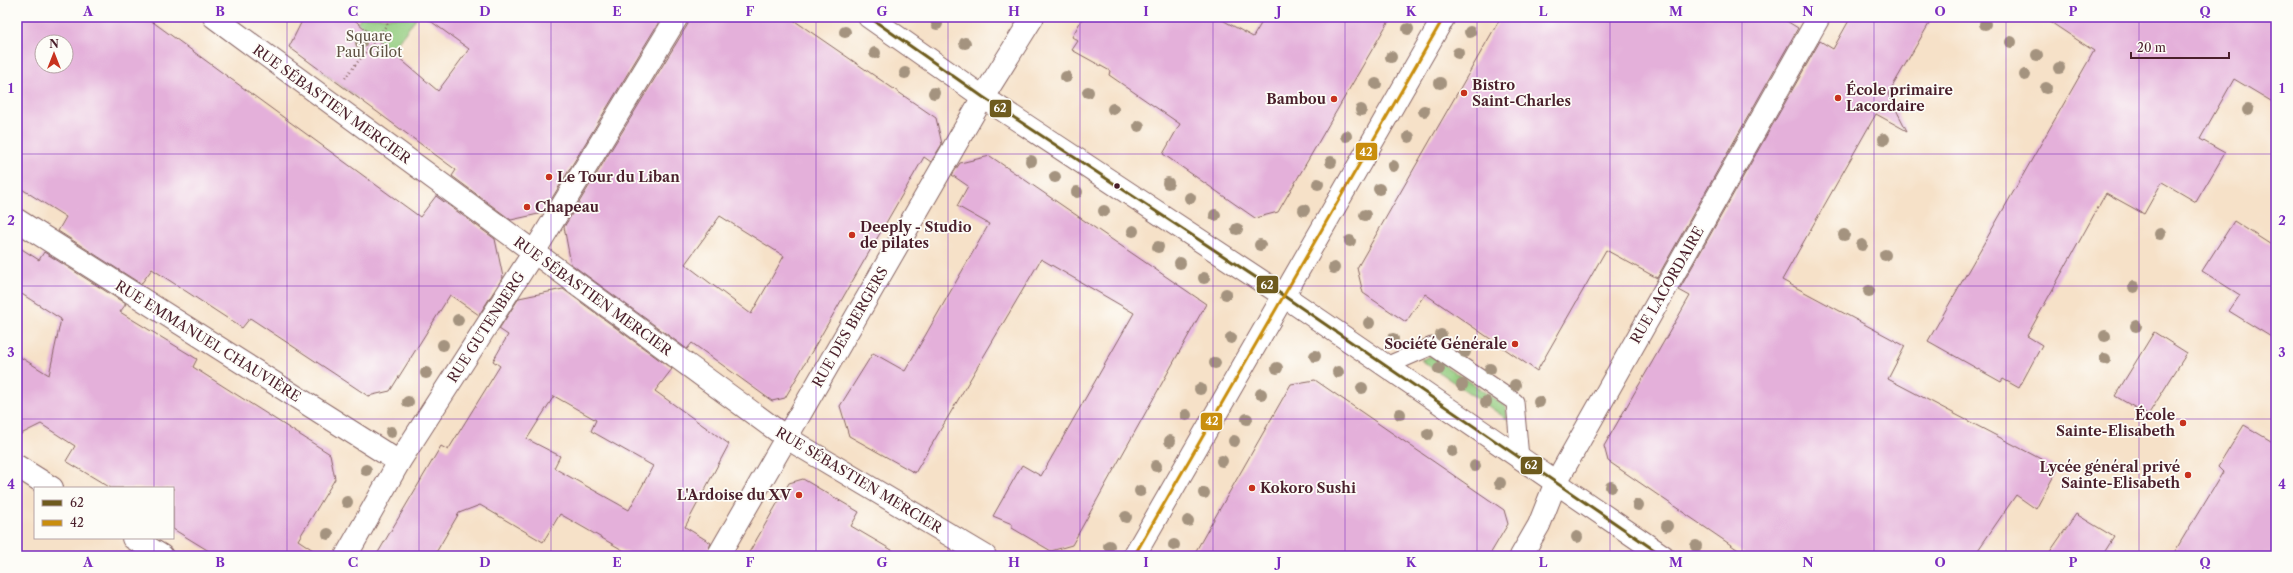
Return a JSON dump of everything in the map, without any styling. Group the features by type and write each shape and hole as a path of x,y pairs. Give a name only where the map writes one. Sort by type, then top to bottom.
{"street":[{"name":"RUE SÉBASTIEN MERCIER","path":"214,17 787,438 986,556"},
{"name":"RUE GUTENBERG","path":"346,556 399,462 534,252 677,17"},
{"path":"869,17 983,97 1284,296 1663,556"},
{"name":"RUE DES BERGERS","path":"718,556 983,97 1033,17"},
{"path":"1134,556 1444,17"},
{"name":"RUE LACORDAIRE","path":"1521,556 1539,525 1556,482 1819,17"},
{"name":"RUE EMMANUEL CHAUVIÈRE","path":"17,220 399,462"},
{"path":"17,466 50,487"},
{"path":"135,539 162,556"}],"lane":[{"path":"1386,366 1432,346 1515,402 1520,458"}],"path":[{"path":"340,84 393,17"}],"green space":[{"name":"Square Paul Gilot","path":"361,17 417,17 357,97 322,72"},
{"path":"1431,356 1506,407 1507,419 1421,360"}],"building":[{"path":"17,17 146,17 420,217 436,196 495,239 503,277 479,315 450,295 390,391 368,396 250,318 242,328 152,269 141,284 58,231 66,217 17,186"},
{"path":"304,17 351,17 438,91 469,49 425,17 662,17 543,213 511,220 452,176 456,170 289,47"},
{"path":"689,17 789,17 936,118 942,144 931,162 924,157 785,398 772,401 692,343 687,349 571,264 564,227 688,24","holes":["720,216 784,256 751,314 685,264"]},
{"path":"1083,17 1217,17 1253,37 1265,17 1391,17 1278,212 1255,218 1163,154 1180,124 1109,75 1110,71 1072,50 1078,41 1072,37"},
{"path":"1501,17 1780,17 1798,28 1657,278 1606,250 1537,371 1425,294 1406,322 1363,293 1357,268"},
{"path":"1851,17 1933,17 1888,94 1907,131 1876,114 1782,280 1905,346 1888,379 2058,468 2036,509 2016,495 1974,556 1747,556 1608,461 1604,446 1690,296 1679,290 1820,41 1833,49"},
{"path":"2043,17 2276,17 2276,104 2234,79 2200,139 2225,153 2196,202 2162,182 2144,214 2106,193 2027,336 2042,345 2019,388 2003,379 2001,382 1928,341 2094,51"},
{"path":"990,156 1206,304 1072,545 1051,551 1012,528 1012,524 993,516 1022,465 1041,476 1134,313 1041,259 915,473 849,436 840,406 873,353 905,371 989,224 957,206 968,186 952,175 960,163"},
{"path":"2234,221 2276,248 2276,340 2229,311 2240,295 2202,271"},
{"path":"17,246 39,260 44,252 126,304 120,312 197,359 193,367 330,454 335,479 298,540 322,556 217,556 174,530 174,487 109,487 66,461 75,446 41,424 17,436 17,355 49,375 61,319 17,291"},
{"path":"563,289 672,369 655,391 729,444 685,527 711,543 706,556 633,556 560,514 543,542 480,505 459,513 434,556 376,556 441,446 448,450 500,366 493,361 508,335 499,329 519,298","holes":["554,396 596,420 591,431 653,466 629,510 554,468 560,456 527,439"]},
{"path":"2154,332 2187,353 2148,415 2115,396"},
{"path":"1315,380 1504,510 1508,524 1489,556 1193,556 1291,384"},
{"path":"2244,425 2276,444 2276,556 2172,556 2223,472 2218,467"},
{"path":"803,479 859,512 851,526 902,556 747,556 789,483"},
{"path":"2076,514 2114,537 2102,556 2047,556"}],"transit line":[{"name":"62","path":"869,17 983,97 1284,296 1663,556"},
{"name":"42","path":"1134,556 1444,17"}],"place":[{"name":"Bistro Saint-Charles","path":"1464,93"},
{"name":"École primaire Lacordaire","path":"1838,98"},
{"name":"Bambou","path":"1334,99"},
{"name":"Le Tour du Liban","path":"549,177"},
{"name":"Chapeau","path":"527,207"},
{"name":"Deeply - Studio de pilates","path":"852,235"},
{"name":"Société Générale","path":"1515,344"},
{"name":"École Sainte-Elisabeth","path":"2183,423"},
{"name":"Lycée général privé Sainte-Elisabeth","path":"2188,475"},
{"name":"Kokoro Sushi","path":"1252,488"},
{"name":"L'Ardoise du XV","path":"799,495"}]}
